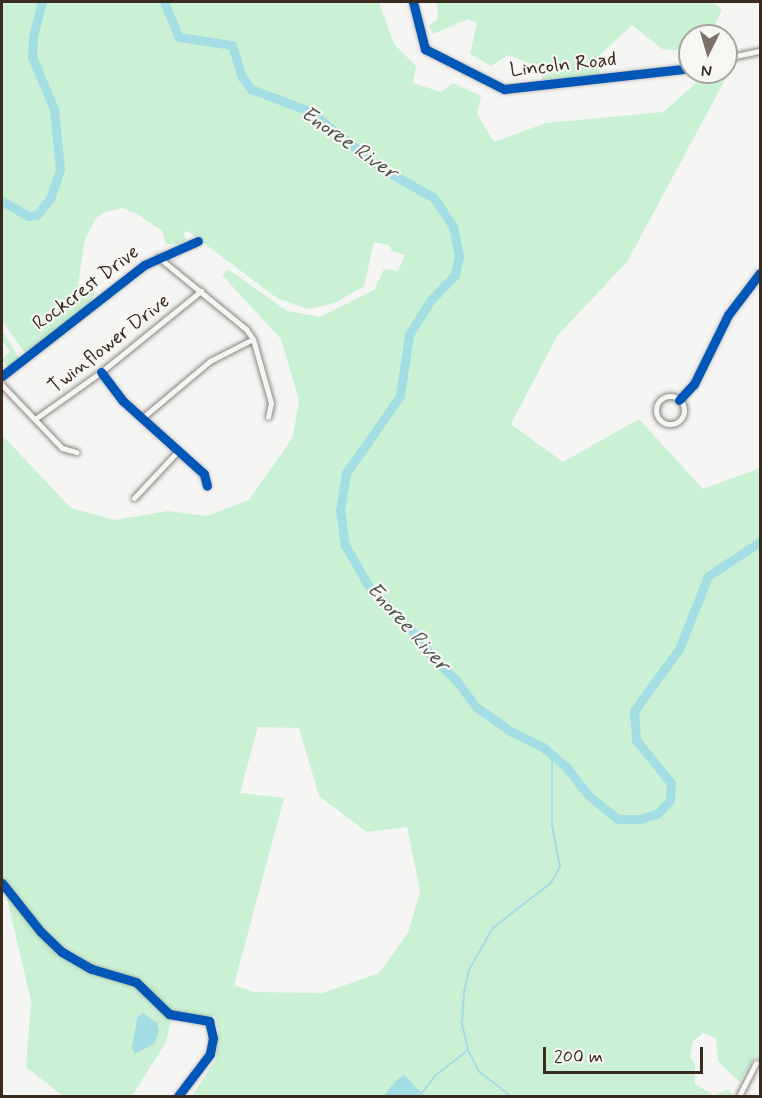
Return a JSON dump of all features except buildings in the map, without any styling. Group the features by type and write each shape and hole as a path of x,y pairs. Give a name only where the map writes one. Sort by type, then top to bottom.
{"street":[{"name":"Lincoln Road","path":"413,2 425,49 499,88 513,89 678,69"},
{"path":"738,56 760,51"},
{"name":"Rockcrest Drive","path":"2,376 158,257 198,241"},
{"path":"158,257 246,329 253,339 271,403 268,417"},
{"path":"679,400 694,384 728,315 760,273"},
{"name":"Twinflower Drive","path":"34,419 101,372 201,291"},
{"path":"142,418 210,361 253,339"},
{"path":"101,372 142,418 204,474 207,486"},
{"path":"2,385 62,448 76,452"},
{"path":"667,397 679,400 683,408 680,419 672,424 661,420 656,412 660,401 667,397"},
{"path":"134,498 178,451"},
{"path":"2,883 41,933 69,956 92,969 136,982 164,1011 209,1021 213,1038 210,1054 178,1096"},
{"path":"739,1096 756,1063"}],"green space":[{"path":"2,2 379,2 394,44 416,66 413,83 441,92 453,83 481,96 477,114 494,142 546,123 663,112 695,84 723,84 627,262 557,336 511,424 563,462 639,419 703,489 760,468 760,1065 755,1057 739,1082 718,1061 716,1038 703,1033 693,1041 690,1057 695,1064 695,1084 714,1095 728,1089 734,1096 192,1096 216,1059 219,1031 215,1016 171,1021 166,1042 132,1096 63,1096 26,1067 31,1001 2,877 2,435 71,508 115,520 168,511 207,516 249,500 293,437 299,400 281,339 222,275 228,269 287,311 320,317 374,290 384,269 398,271 405,255 392,251 389,245 374,242 364,286 335,303 308,309 277,298 189,232 183,231 186,240 179,244 166,244 162,231 137,214 123,208 105,212 96,218 85,239 78,285 95,292 90,303 25,353 2,321","holes":["258,727 299,728 319,796 367,832 407,827 420,891 408,933 379,973 323,993 254,992 234,985 284,798 240,793"]},
{"path":"437,2 713,2 722,10 715,24 678,24 678,50 662,49 632,25 601,54 599,75 543,80 538,67 508,55 491,66 470,54 477,23 468,19 433,34 429,26 438,19"},
{"path":"2,330 19,358 8,367 2,360 10,351 2,341"}],"water":[{"path":"143,1013 157,1023 159,1031 155,1043 135,1054 132,1048 137,1018"},
{"path":"404,1075 425,1096 383,1096 397,1080"}],"waterway":[{"name":"Enoree River","path":"2,201 28,216 37,215 50,199 60,170 54,109 32,57 33,37 42,2"},
{"name":"Enoree River","path":"164,2 179,37 232,45 242,77 251,89 309,111 381,168 434,198 453,226 459,256 455,275 430,301 409,335 400,396 346,473 340,510 345,545 368,585 421,640 432,657 457,681 476,707 512,732 543,747 567,768 588,795 618,819 640,819 658,813 670,800 671,783 636,740 634,711 679,649 708,576 760,542"},
{"path":"510,1096 479,1072 468,1050 462,1023 464,992 469,970 493,928 551,883 560,867 552,825 552,754"},
{"path":"423,1092 435,1076 468,1050"}],"cycle path":[{"path":"413,2 425,49 504,89 678,69"},
{"path":"2,376 144,265 198,241"},
{"path":"679,400 694,384 728,315 760,273"},
{"path":"101,372 123,401 204,474 207,486"},
{"path":"2,883 40,931 62,952 92,969 136,982 169,1014 209,1021 213,1038 210,1054 178,1096"}]}
